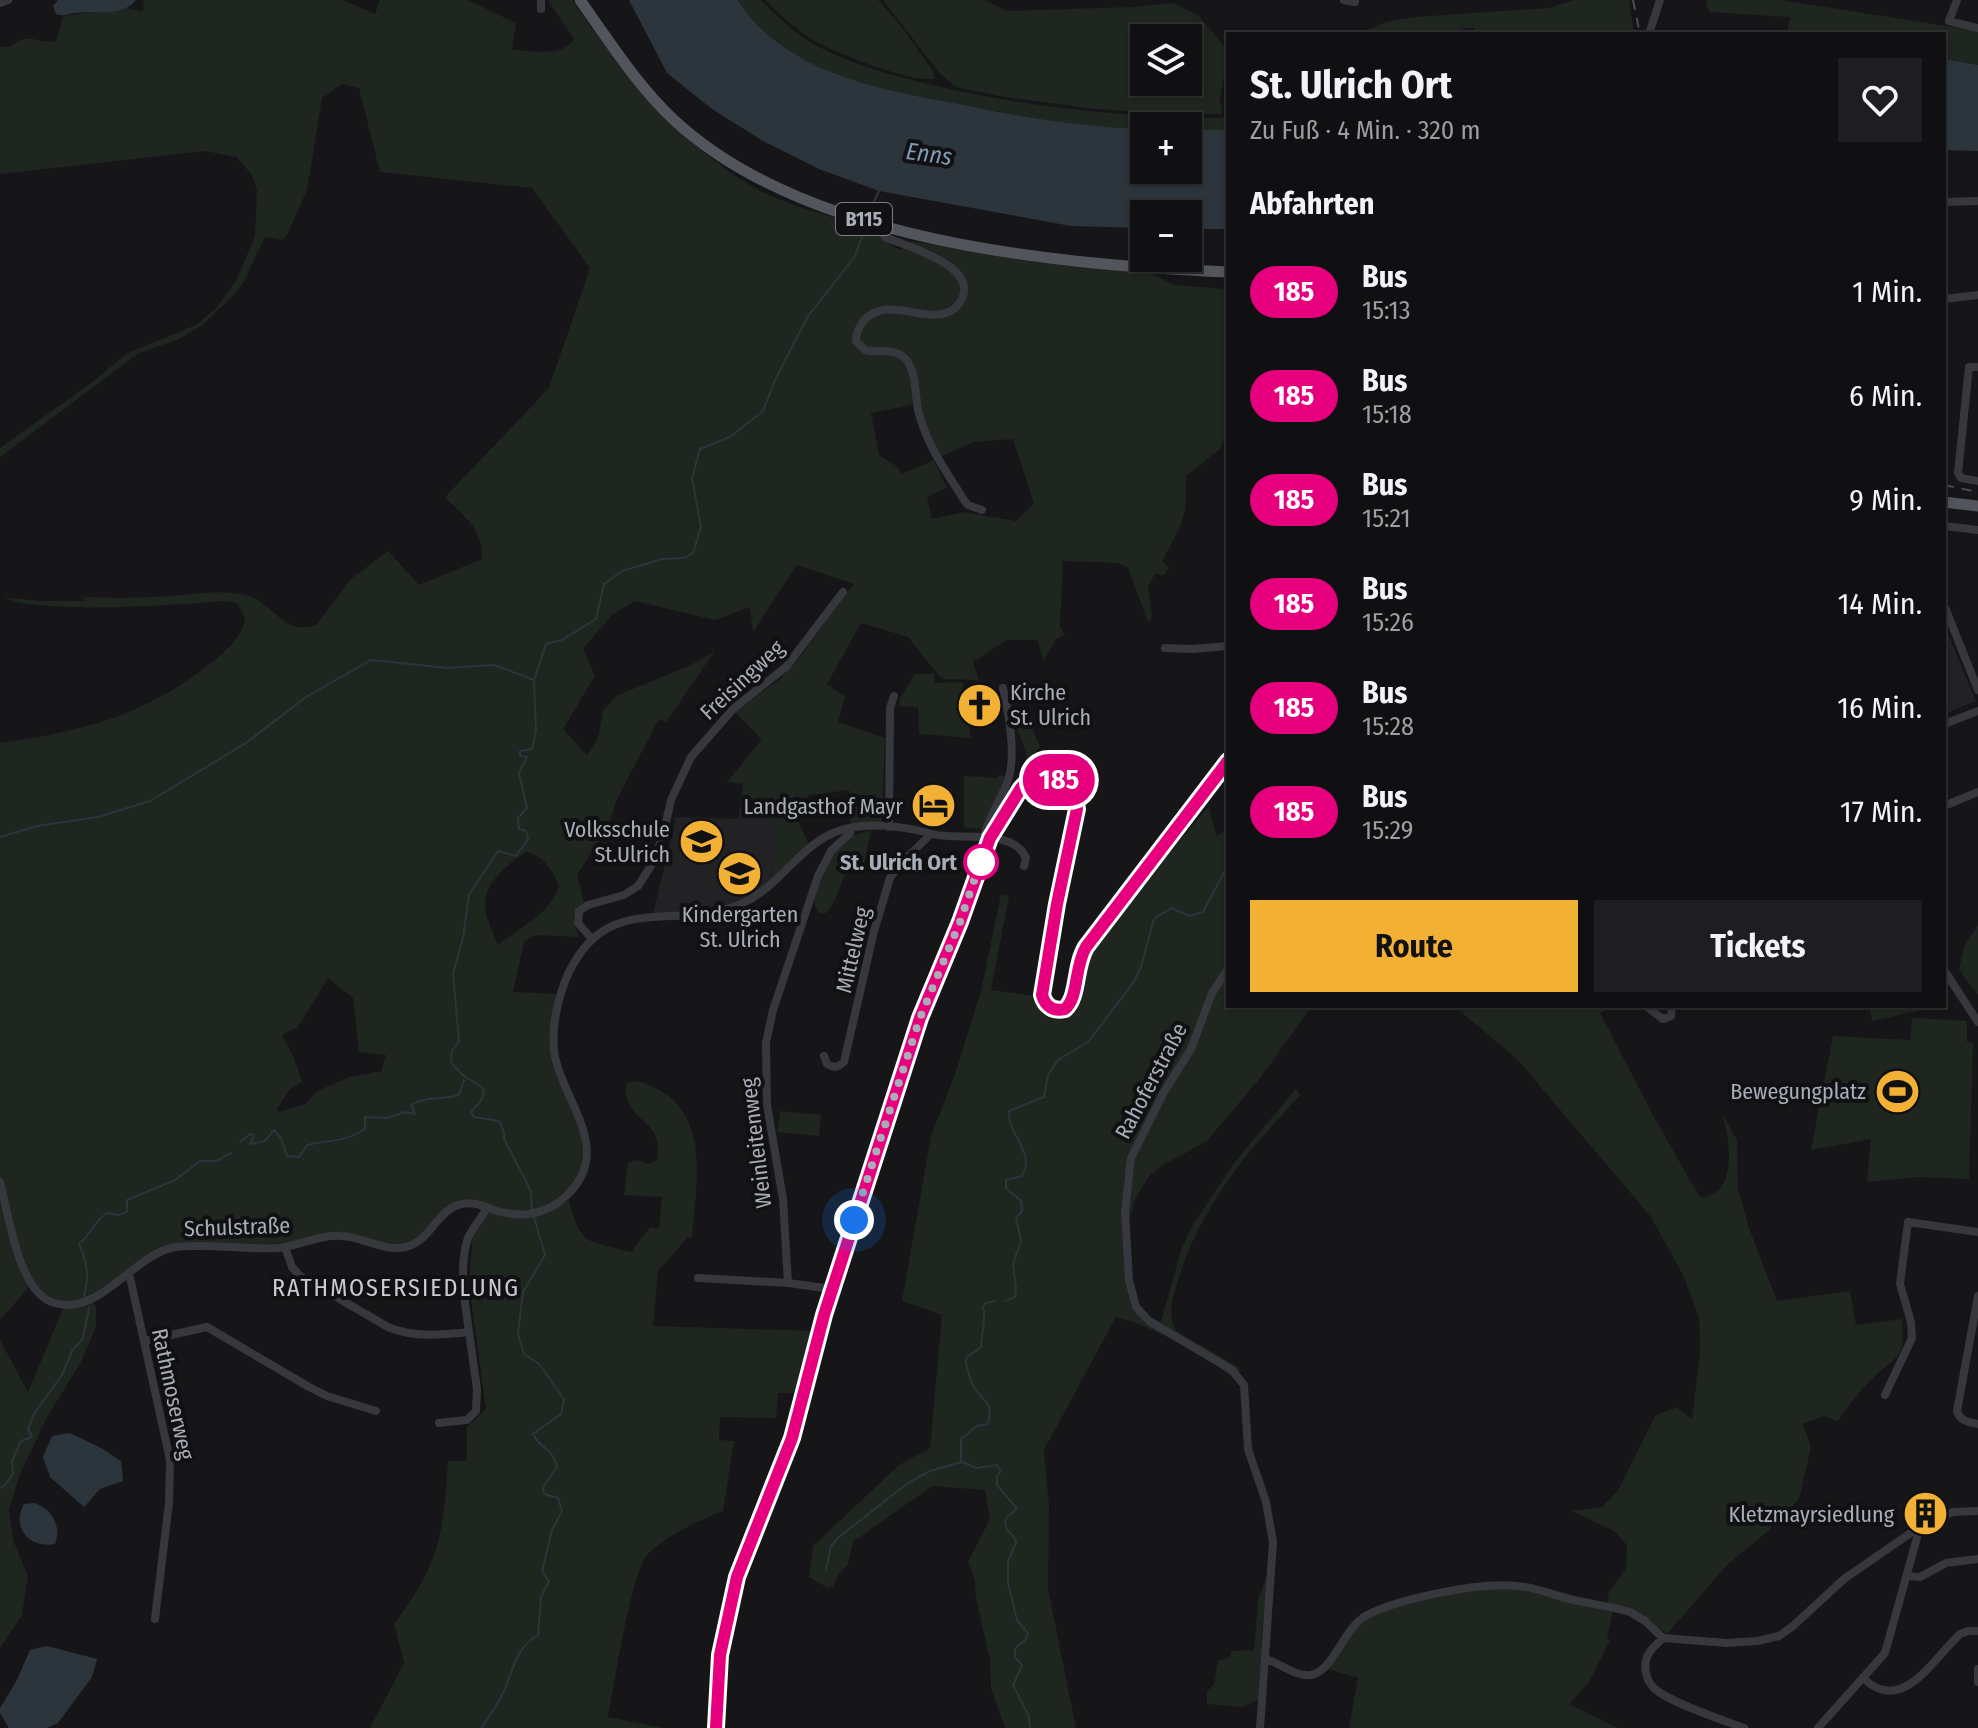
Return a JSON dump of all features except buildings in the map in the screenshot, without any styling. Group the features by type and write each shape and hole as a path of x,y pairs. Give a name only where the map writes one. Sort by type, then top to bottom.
{"main road":[{"name":"B115","path":"580,0 650,95 673,119 708,147 767,184 831,209 958,242 1030,255 1129,266 1226,272"},
{"path":"1946,502 1978,506"}],"street":[{"path":"0,3 8,0"},
{"path":"1344,0 1355,2"},
{"path":"1650,32 1660,0"},
{"path":"1957,0 1949,21 1978,28"},
{"path":"1946,202 1978,201"},
{"path":"879,223 879,230 885,237 944,262 957,271 963,280 964,292 953,310 940,314 891,309 877,312 860,326 856,341 865,350 893,352 907,361 928,443 968,505 982,510"},
{"path":"1946,299 1978,295"},
{"path":"1978,367 1969,367 1958,473 1961,478 1978,481"},
{"path":"1946,526 1978,530"},
{"name":"Freisingweg","path":"591,938 578,923 579,911 588,905 631,892 642,880 658,849 674,792 697,749 733,709 786,667 843,592"},
{"path":"1946,610 1978,690"},
{"path":"1165,648 1226,646"},
{"path":"716,1728 718,1677 730,1604 744,1553 792,1438 832,1289 920,1018 960,922 987,837 990,817 1011,771 1008,710 1003,688"},
{"path":"889,827 890,708 894,696"},
{"path":"1946,723 1978,711"},
{"path":"987,837 1029,780 1042,776 1055,779 1067,786 1074,796 1076,817 1042,995 1048,1006 1065,1009 1073,998 1078,962 1086,947 1226,764"},
{"path":"1946,805 1978,792"},
{"path":"591,938 623,922 712,912 741,904 765,890 819,841 830,834 852,828 921,829 931,834 987,837 1023,851 1026,858 1024,866"},
{"name":"Weinleitenweg","path":"788,1283 783,1199 767,1105 766,1043 773,1010 818,876 831,851 852,828"},
{"name":"Mittelweg","path":"824,1056 827,1064 832,1066 844,1062 874,931 890,878 931,834"},
{"name":"Schulstraße","path":"0,1182 29,1282 45,1299 64,1305 84,1302 151,1255 174,1247 285,1247 334,1236 391,1248 407,1247 422,1239 445,1213 456,1206 474,1203 525,1215 542,1212 573,1189 586,1156 584,1129 555,1057 554,1041 563,987 591,938"},
{"name":"Rahoferstraße","path":"1226,972 1212,993 1191,1049 1164,1092 1131,1158 1125,1212 1129,1280 1136,1307 1143,1317 1232,1370 1244,1385 1248,1449 1266,1502 1273,1542 1260,1728"},
{"path":"1946,973 1978,1022"},
{"path":"1649,1008 1663,1019 1671,1016 1672,1008"},
{"path":"439,1423 467,1420 476,1411 477,1389 469,1332 465,1250 471,1232 487,1207"},
{"path":"1885,1395 1912,1338 1911,1322 1900,1284 1908,1222 1978,1232"},
{"path":"285,1247 292,1267 300,1276 388,1327 429,1335 469,1332"},
{"name":"Rathmoserweg","path":"129,1273 165,1430 171,1472 155,1619"},
{"path":"698,1278 832,1289"},
{"path":"1978,1296 1957,1411 1964,1421 1978,1424"},
{"path":"144,1341 207,1327 327,1396 376,1411"},
{"path":"1265,1659 1302,1675 1314,1675 1325,1668 1348,1630 1368,1615 1414,1600 1469,1588 1496,1586 1525,1587 1630,1612 1663,1638 1727,1643 1757,1641 1779,1636 1844,1579 1918,1528 1942,1515 1978,1511"},
{"path":"1818,1728 1886,1651 1918,1528"},
{"path":"1907,1576 1920,1577 1946,1563 1978,1559"},
{"path":"1863,1678 1881,1690 1902,1688 1915,1681 1960,1634 1978,1631"},
{"path":"1663,1638 1646,1661 1646,1674 1653,1686 1671,1698 1744,1728"},
{"path":"1978,1669 1978,1682"}],"shaded area":[{"path":"144,0 343,0 375,14 380,0 468,0 516,23 512,50 546,52 563,49 574,39 548,0 572,0 611,54 676,128 727,170 767,194 859,227 901,250 912,241 1006,258 1154,274 1173,285 1226,289 1226,435 1220,449 1186,476 1182,520 1162,561 1169,568 1164,575 1155,574 1148,586 1150,621 1128,568 1118,563 1063,561 1060,628 1065,634 1056,639 1043,661 1038,640 1007,640 973,662 979,680 945,679 940,677 908,637 861,623 827,684 845,697 838,722 885,738 882,822 851,825 849,790 810,795 791,808 810,846 772,881 776,814 739,814 743,784 727,782 762,739 735,712 780,679 854,584 797,565 753,632 750,607 715,620 635,601 612,615 583,649 595,676 563,729 587,755 598,738 603,711 616,696 691,665 715,651 666,722 659,719 616,801 609,825 577,875 584,903 575,919 579,937 535,935 524,942 513,992 557,994 551,1044 582,1137 583,1161 576,1179 566,1193 564,1191 543,1207 530,1210 518,1211 465,1201 419,1237 405,1244 385,1244 352,1235 275,1244 174,1245 91,1296 96,1307 96,1327 82,1360 46,1419 20,1474 9,1510 13,1540 28,1576 22,1615 0,1648 0,1340 28,1392 63,1309 53,1306 29,1287 0,1320 0,743 86,726 162,696 223,653 237,637 245,618 237,603 222,601 76,607 21,603 4,597 86,601 83,597 227,592 254,598 286,622 305,627 316,625 352,578 388,551 419,585 482,559 476,531 445,497 549,388 590,268 532,188 380,172 359,88 342,84 322,98 307,190 287,235 282,240 265,237 235,294 202,325 177,340 139,353 0,457 0,448 90,384 126,354 198,324 217,307 236,281 255,236 257,191 252,175 236,157 205,151 0,174 0,47 10,47 27,38 56,41 63,16 126,8 143,11","holes":["920,403 929,439 940,457 973,442 1013,439 1034,504 1016,521 964,512 932,519 927,497 947,488 934,460 902,474 895,465 879,455 871,413","526,852 538,857 550,869 559,886 541,913 498,945 485,907 488,890 498,875","328,978 353,998 359,1052 386,1055 381,1071 349,1077 317,1091 306,1104 279,1112 277,1109 287,1093 302,1082 282,1035 298,1027"]},
{"path":"738,0 761,0 817,46 859,64 903,78 1005,100 1130,114 1130,128 1075,124 901,93 838,75 781,46 758,25"},
{"path":"765,0 878,0 901,26 935,78 911,77 894,72 823,45 794,26"},
{"path":"883,0 985,0 1006,11 1173,3 1198,15 1226,49 1220,99 1222,114 1136,112 1005,97 955,87 937,70"},
{"path":"1574,0 1629,0 1634,32 1477,32 1473,28 1457,32 1362,32 1386,22 1415,17 1549,8"},
{"path":"1707,0 1781,0 1978,31 1978,65 1946,59 1946,32 1787,32 1790,17 1710,12"},
{"path":"1202,117 1226,118 1226,130 1202,130"},
{"path":"1946,629 1976,701 1946,713"},
{"path":"915,674 934,674 935,683 963,682 971,738 919,734 918,707 899,706 900,698"},
{"path":"1015,722 1031,725 1040,747 1028,759"},
{"path":"997,775 1007,776 982,829 966,828 964,776 998,778"},
{"path":"1209,806 1216,836 1226,830 1226,1008 1311,1008 1261,1077 1206,1142 1149,1176 1134,1201 1129,1220 1132,1281 1137,1300 1148,1316 1161,1322 1181,1250 1191,1228 1234,1163 1296,1089 1301,1095 1263,1136 1214,1202 1189,1251 1173,1297 1171,1311 1176,1331 1240,1368 1236,1381 1180,1343 1116,1317 1044,1450 1049,1506 1048,1588 1076,1728 1005,1728 991,1688 990,1660 975,1581 968,1562 990,1519 985,1490 932,1486 853,1542 848,1564 833,1586 828,1588 809,1577 813,1546 899,1465 930,1448 942,1315 902,1301 931,1136 955,1074 981,991 1001,894 1009,896 991,990 1035,996 1039,1004 1059,1012 1070,1011 1079,1005 1090,958 1132,899"},
{"path":"739,814 776,814 772,881 749,897 713,910 653,914 676,817 738,819"},
{"path":"871,831 863,869 849,865 830,909 819,913 814,903 831,856 847,839"},
{"path":"1978,925 1978,995 1959,970 1964,947"},
{"path":"1456,1008 1611,1008 1600,1013 1699,1196 1706,1198 1722,1186 1728,1170 1729,1150 1722,1113 1737,1140 1738,1188 1749,1228 1777,1301 1850,1291 1856,1325 1902,1319 1902,1343 1897,1356 1853,1400 1838,1421 1824,1416 1803,1424 1811,1447 1799,1499 1768,1531 1727,1565 1667,1634 1650,1621 1607,1603 1609,1592 1626,1568 1627,1545 1614,1531 1572,1511 1602,1507 1619,1489 1655,1416 1676,1407 1692,1419 1700,1352 1699,1317 1683,1275 1651,1217 1517,1059"},
{"path":"1869,1008 1931,1008 1872,1021"},
{"name":"Bewegungplatz","path":"1912,1018 1967,1021 1967,1042 1973,1044 1969,1179 1919,1177 1867,1182 1871,1139 1811,1150 1833,1036 1910,1040"},
{"path":"637,1081 661,1091 678,1106 689,1124 697,1167 692,1238 688,1237 658,1271 653,1326 816,1331 799,1393 778,1393 776,1418 720,1417 719,1440 734,1441 723,1511 693,1524 648,1554 635,1583 608,1717 663,1728 370,1728 404,1663 394,1624 421,1583 436,1548 444,1510 448,1461 467,1461 467,1427 486,1409 469,1285 473,1234 488,1209 544,1215 569,1200 577,1226 595,1243 631,1252 650,1227 659,1228 662,1197 624,1195 628,1163 635,1160 650,1164 657,1159 655,1134 636,1114 626,1096 626,1083"},
{"path":"780,1111 821,1115 819,1136 777,1132"},
{"path":"1271,1563 1263,1621 1258,1700 1243,1707 1207,1704 1207,1691 1214,1685 1218,1661 1231,1657 1231,1651 1254,1650 1258,1600"},
{"path":"1447,1589 1516,1589 1613,1610 1607,1639 1610,1640 1588,1684 1569,1704 1618,1728 1349,1728 1358,1678 1328,1669 1364,1613"}],"water":[{"path":"58,0 136,0 116,11 63,15 56,14 53,6"},
{"name":"Enns","path":"629,0 738,0 758,26 783,47 841,76 906,94 1012,114 1130,128 1130,184 1202,184 1202,130 1226,130 1226,229 1202,229 1202,200 1130,200 1130,228 1071,226 879,191 819,169 763,141 712,109 667,73"},
{"path":"1946,59 1978,65 1978,151 1946,150"},
{"path":"70,1433 121,1461 123,1481 100,1489 84,1507 50,1477 43,1457 52,1436"},
{"path":"35,1503 54,1519 57,1531 55,1544 46,1545 30,1540 21,1528 24,1504"},
{"path":"47,1646 97,1659 92,1677 58,1723 47,1728 9,1728 0,1708 30,1650"}],"waterway":[{"path":"871,208 879,191"},
{"path":"532,1211 531,1191 504,1139 499,1121 474,1117 471,1112 482,1099 484,1089 463,1075 451,1062 452,1051 459,1041 453,974 463,938 469,895 498,851 516,856 528,839 526,831 519,829 518,818 527,808 519,773 527,757 520,756 520,751 532,749 536,731 534,680 546,644 562,640 596,619 604,584 622,571 662,559 685,558 693,553 701,527 692,478 700,449 730,437 763,411 775,380 808,316 854,258 863,235"},
{"path":"0,837 37,826 98,817 150,801 246,743 306,697 371,660 448,668 494,665 534,680"},
{"path":"1005,1301 1015,1297 1013,1264 1021,1241 1016,1218 1022,1211 1021,1201 1006,1188 1006,1180 1022,1176 1026,1159 1012,1128 1009,1111 1044,1097 1048,1075 1058,1060 1088,1042 1133,983 1141,967 1154,919 1171,908 1190,916 1203,912 1226,869"},
{"path":"240,1142 250,1134 254,1135 250,1144 265,1141 274,1130 281,1138 287,1156 299,1157 307,1145 344,1138 365,1129 365,1117 387,1118 405,1112 415,1114 411,1105 417,1102 459,1095 464,1080"},
{"path":"84,1296 87,1270 79,1244 107,1213 118,1215 127,1212 127,1200 175,1180 200,1161 216,1161 231,1153"},
{"path":"481,1728 503,1694 520,1652 538,1635 541,1597 549,1581 542,1572 552,1530 562,1511 558,1498 544,1494 543,1487 557,1467 555,1460 533,1434 561,1414 564,1399 539,1364 524,1354 518,1334 523,1292 545,1255 534,1217"},
{"path":"826,1570 831,1546 839,1537 908,1483 930,1471 961,1462 961,1439 977,1426 988,1424 989,1407 973,1386 966,1358 981,1347 983,1307 995,1301"},
{"path":"0,1488 13,1474 12,1461 21,1441 32,1437 28,1429 35,1412 62,1375 72,1351 83,1338 89,1308"},
{"path":"963,1462 976,1468 997,1465 1001,1471 997,1476 997,1485 1017,1509 1005,1522 1016,1543 1008,1561 1008,1583 1017,1620 1028,1633 1015,1649 1015,1657 1022,1665 1013,1685 1029,1717 1030,1728"}],"railway":[{"path":"1633,0 1640,32"},
{"path":"1946,485 1978,492"}],"bus line":[{"name":"185","path":"716,1728 720,1655 737,1577 792,1438 817,1337 920,1018 960,922 990,838 1015,796 1029,780 1042,776 1061,781 1077,802 1042,995 1048,1006 1065,1009 1073,998 1078,962 1086,947 1226,764"}],"place":[{"name":"Kirche St. Ulrich","path":"979,705"},
{"name":"Landgasthof Mayr","path":"934,806"},
{"name":"Volksschule St.Ulrich","path":"701,842"},
{"name":"St. Ulrich Ort","path":"981,862"},
{"name":"Kindergarten St. Ulrich","path":"740,873"},
{"name":"Bewegungplatz","path":"1897,1091"},
{"name":"Kletzmayrsiedlung","path":"1925,1514"}],"district":[{"name":"RATHMOSERSIEDLUNG","path":"396,1288"}],"route":[{"path":"854,1220 920,1018 960,922 983,854 981,862"}]}
